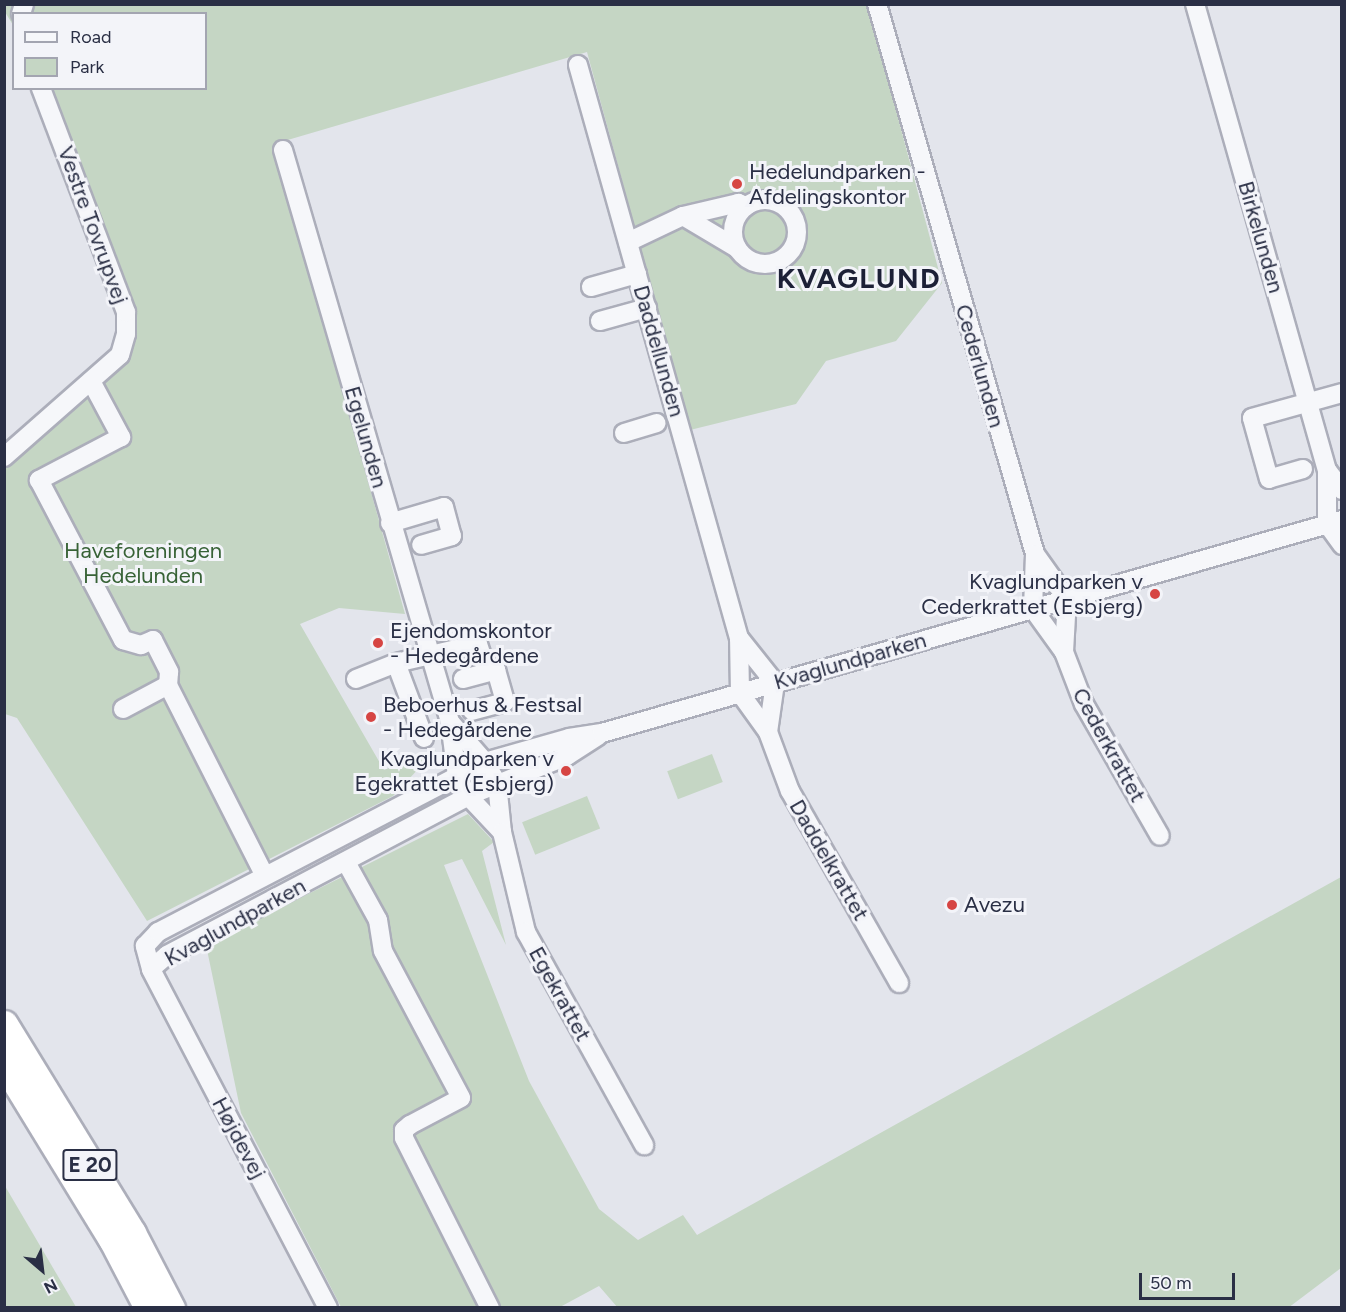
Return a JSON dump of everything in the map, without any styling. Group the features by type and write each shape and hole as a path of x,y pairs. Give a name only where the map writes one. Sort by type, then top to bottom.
{"highway":[{"name":"E 20","path":"4,1024 132,1233 171,1308"},
{"name":"E 20","path":"4,1063 112,1239 148,1308"}],"street":[{"name":"Cederlunden","path":"877,4 1035,554 1033,609"},
{"name":"Birkelunden","path":"1196,4 1327,470 1334,522"},
{"name":"Daddellunden","path":"578,65 739,638 740,693"},
{"name":"Vestre Tovrupvej","path":"4,457 120,356 126,334 126,312 42,90"},
{"name":"Egelunden","path":"283,150 429,657 450,722 457,776 468,796"},
{"path":"683,216 737,248 755,262 770,264 791,252 797,236 795,220 778,202 761,200 746,206 734,225 737,248"},
{"path":"628,242 683,216 738,203 746,206"},
{"path":"591,287 637,274"},
{"path":"600,321 647,308"},
{"path":"91,381 121,437 39,480 123,640 141,645 153,640 170,672 168,685 265,876"},
{"path":"1303,469 1269,479 1252,418 1341,393"},
{"path":"624,433 657,423"},
{"name":"Birkelunden","path":"1327,470 1341,490"},
{"path":"390,523 444,507 452,536 421,545"},
{"path":"1334,522 1341,545"},
{"name":"Kvaglundparken","path":"602,734 567,756 468,796 167,956 151,969 145,946 158,932 485,762 569,738 602,734 1334,522"},
{"name":"Cederlunden","path":"1035,554 1067,599"},
{"name":"Cederkrattet","path":"1064,652 1067,599"},
{"name":"Cederkrattet","path":"1033,609 1064,652 1084,704 1160,836"},
{"name":"Daddellunden","path":"739,638 775,683"},
{"path":"356,679 396,663 478,644 485,666 496,670"},
{"path":"396,663 424,738"},
{"path":"463,679 496,670"},
{"path":"472,711 505,702 496,670"},
{"name":"Daddelkrattet","path":"768,732 775,683"},
{"path":"123,709 168,685"},
{"name":"Daddelkrattet","path":"740,693 768,732 790,791 899,983"},
{"name":"Egelunden","path":"450,722 485,762 497,783"},
{"name":"Egekrattet","path":"497,783 502,832 526,932 644,1145"},
{"name":"Egekrattet","path":"468,796 502,832"},
{"path":"346,862 378,920 383,951 461,1098 410,1125 404,1130 404,1138 490,1308"},
{"name":"Højdevej","path":"151,969 328,1308"}],"green space":[{"name":"Haveforeningen Hedelunden","path":"5,5 868,5 942,283 896,341 826,361 796,404 690,430 587,52 274,144 405,614 339,608 300,624 384,770 436,750 393,796 147,921 17,718 5,714 4,462 120,359 137,332 95,203 48,90 207,90 207,12 12,12 12,23 5,12"},
{"path":"712,754 723,782 678,799 667,771"},
{"path":"587,796 600,828 535,855 522,822"},
{"path":"468,814 494,842 482,851 506,945 462,859 444,865 529,1081 599,1209 638,1240 683,1215 697,1235 1341,877 1341,1268 1288,1308 618,1308 599,1286 560,1307 341,1307 241,1113 206,945"},
{"path":"5,1186 76,1307 5,1307"}],"place":[{"name":"Hedelundparken - Afdelingskontor","path":"737,184"},
{"name":"Kvaglundparken v Cederkrattet (Esbjerg)","path":"1155,594"},
{"name":"Ejendomskontor - Hedegårdene","path":"378,643"},
{"name":"Beboerhus & Festsal - Hedegårdene","path":"371,717"},
{"name":"Kvaglundparken v Egekrattet (Esbjerg)","path":"566,771"},
{"name":"Avezu","path":"952,905"}],"district":[{"name":"KVAGLUND","path":"859,278"}]}
